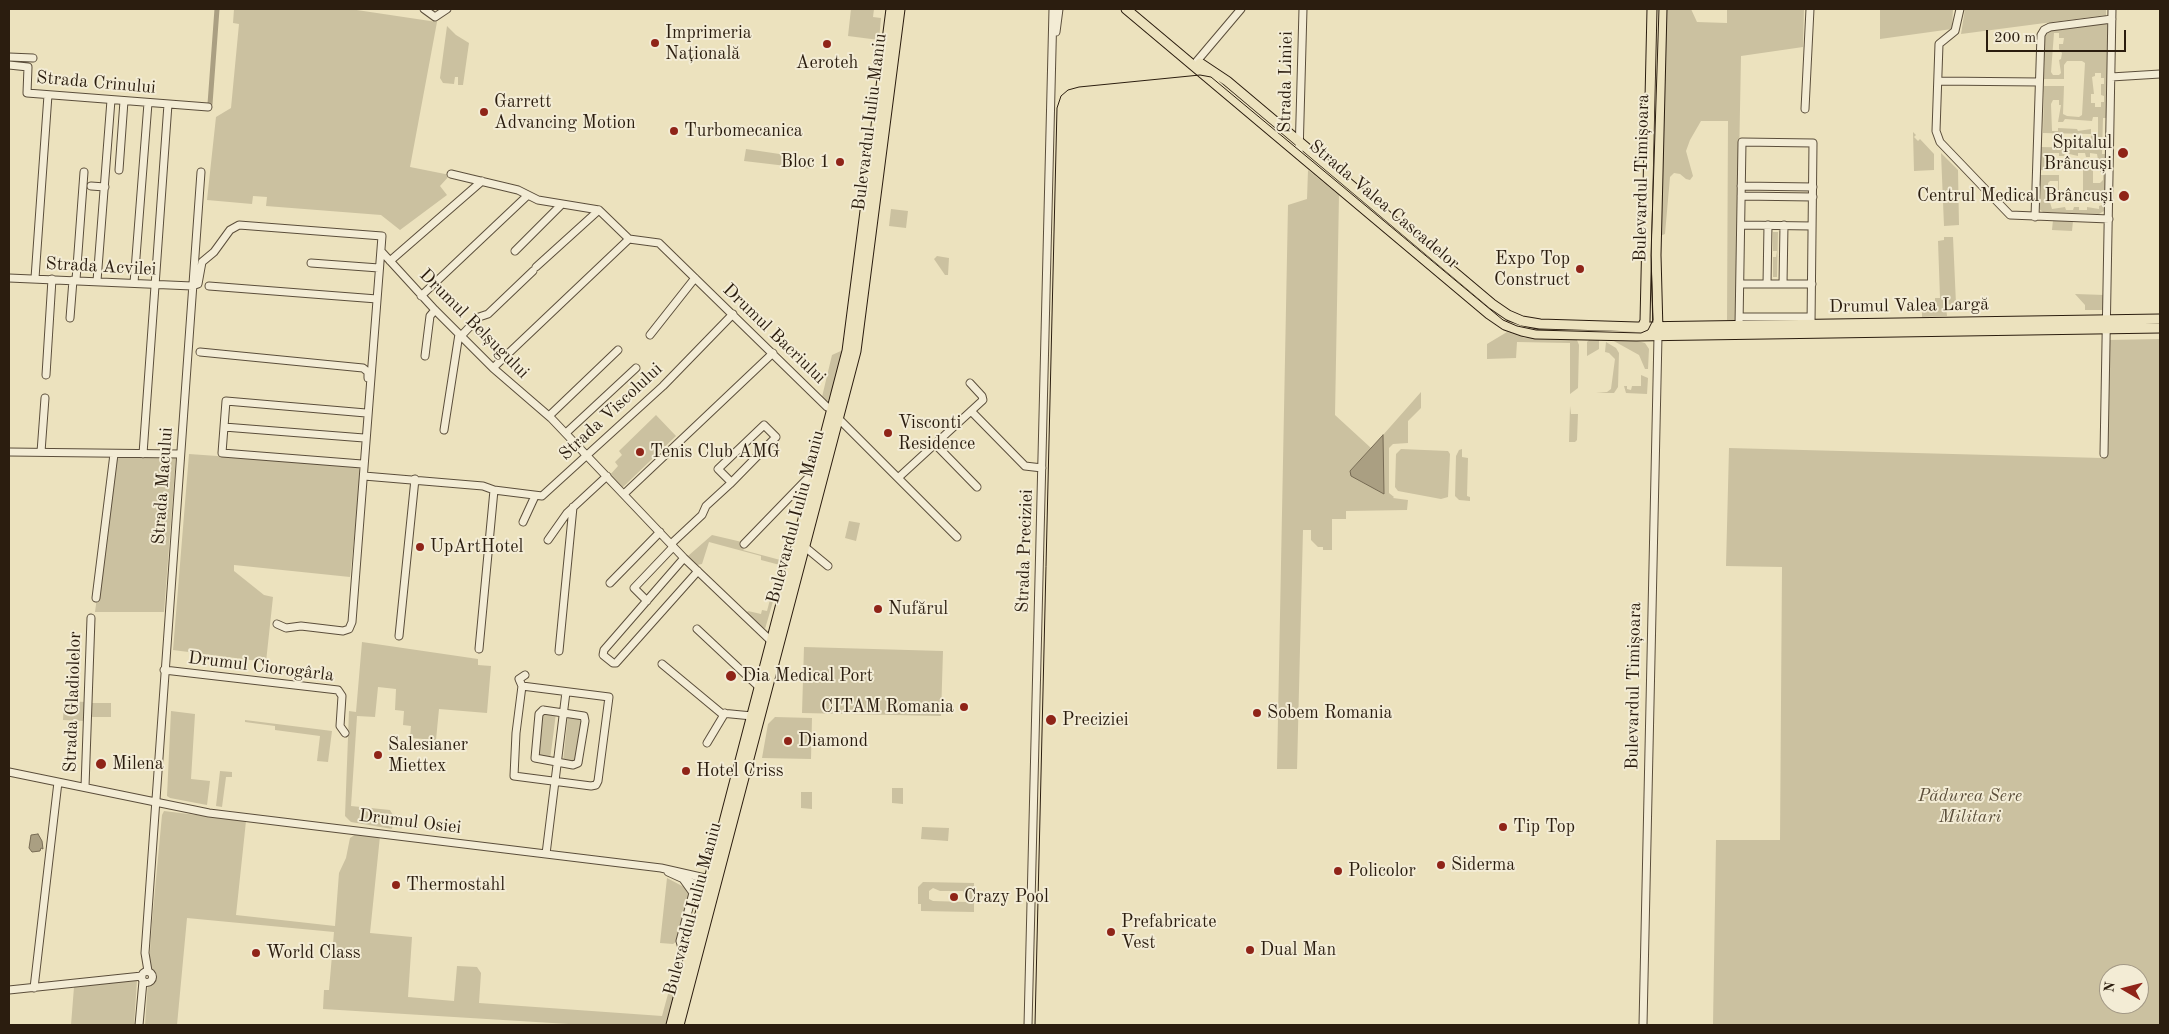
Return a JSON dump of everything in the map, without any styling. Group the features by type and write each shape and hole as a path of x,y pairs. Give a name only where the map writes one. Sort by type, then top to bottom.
{"main road":[{"name":"Bulevardul Iuliu Maniu","path":"837,413 854,309 892,9"},
{"name":"Bulevardul Iuliu Maniu","path":"679,1025 712,884 781,621 837,413 856,351 900,9"},
{"name":"Strada Valea Cascadelor","path":"1126,9 1499,322 1536,334 1649,329"},
{"name":"Strada Valea Cascadelor","path":"1134,9 1197,61 1227,81 1501,311 1515,319 1537,324 1649,329"},
{"name":"Bulevardul Timișoara","path":"1649,329 1652,9"},
{"name":"Bulevardul Timișoara","path":"1649,329 1656,245 1662,9"},
{"path":"1398,238 1405,230"},
{"path":"1440,273 1446,265"},
{"name":"Drumul Valea Largă","path":"1649,329 2107,324 2160,319"},
{"name":"Drumul Valea Largă","path":"1649,329 1740,321 1811,320 1947,326"},
{"path":"1536,334 1537,324"},
{"name":"Drumul Valea Largă","path":"2107,324 2160,328"},
{"name":"Bulevardul Iuliu Maniu","path":"746,755 752,716 771,641 781,621 805,547 819,478"},
{"name":"Bulevardul Iuliu Maniu","path":"671,1025 690,954 712,884"}],"street":[{"path":"424,9 436,17 447,9"},
{"name":"Strada Preciziei","path":"1028,1025 1053,9"},
{"name":"Strada Preciziei","path":"1053,46 1059,9"},
{"path":"1197,61 1240,9"},
{"name":"Strada Liniei","path":"1299,155 1303,9"},
{"path":"1805,110 1810,9"},
{"path":"1960,9 1955,31 1939,44 1936,131 1940,142 2008,214 2109,219"},
{"path":"2104,454 2112,9"},
{"path":"2035,216 2041,38 2044,30 2050,27 2112,19"},
{"path":"9,57 33,58"},
{"name":"Strada Crinului","path":"9,64 28,67 27,93 208,107"},
{"path":"2111,77 2160,74"},
{"path":"1938,81 2039,82"},
{"path":"35,278 48,95"},
{"path":"97,281 111,100"},
{"path":"118,170 124,101"},
{"path":"134,283 148,103"},
{"path":"143,454 168,104"},
{"path":"1740,321 1742,142 1814,143 1811,320"},
{"path":"70,318 84,172"},
{"name":"Strada Macului","path":"157,802 164,670 201,172"},
{"path":"451,174 518,190 538,200 599,210 629,239 493,368"},
{"path":"390,261 482,181"},
{"path":"91,186 104,187"},
{"path":"1741,186 1813,187"},
{"path":"421,296 528,195"},
{"path":"1741,196 1813,197"},
{"path":"516,251 561,205"},
{"path":"444,430 460,335 479,317 488,314 599,210"},
{"path":"192,286 198,284 202,262 214,252 230,230 238,224 381,235 352,622 347,630 301,626 286,628 277,624"},
{"path":"1741,225 1812,226"},
{"path":"1767,284 1768,225"},
{"path":"1783,284 1784,226"},
{"name":"Drumul Bacriului","path":"629,239 660,243 827,407 837,413 957,537"},
{"name":"Drumul Belșugului","path":"381,251 421,296 493,368 549,416 588,455 672,546 771,641"},
{"path":"311,263 379,270"},
{"name":"Strada Acvilei","path":"9,278 192,286"},
{"path":"650,334 695,278"},
{"path":"46,376 52,279"},
{"path":"1740,284 1812,284"},
{"path":"209,286 377,299"},
{"path":"425,356 430,316 435,310"},
{"name":"Strada Viscolului","path":"535,496 543,495 588,455 663,386 733,314"},
{"name":"Bulevardul Timișoara","path":"1643,1025 1658,348 1649,329"},
{"path":"549,416 618,350"},
{"path":"200,352 363,368 368,374 362,464 364,476"},
{"path":"624,494 773,353"},
{"path":"566,433 636,368"},
{"path":"898,478 983,399 970,383"},
{"path":"42,452 45,398"},
{"path":"362,464 222,453 226,401 366,412"},
{"path":"970,411 1025,466 1042,468"},
{"path":"647,601 634,588 702,515 706,506 776,437 764,424 718,469 730,482"},
{"path":"224,427 364,438"},
{"path":"935,444 977,487"},
{"path":"9,452 180,454"},
{"path":"96,598 114,454"},
{"path":"364,476 483,486 494,490 535,496 523,522"},
{"path":"548,540 574,508 607,476"},
{"path":"744,544 807,479 819,478"},
{"path":"399,636 415,479"},
{"path":"479,649 494,490"},
{"path":"559,651 574,508"},
{"path":"610,583 660,532"},
{"path":"805,547 828,566"},
{"path":"684,558 604,650 603,655 613,663 616,663 698,571"},
{"name":"Strada Gladiolelor","path":"85,787 91,618"},
{"path":"696,629 760,687"},
{"path":"662,664 721,713 752,716"},
{"name":"Drumul Ciorogârla","path":"164,670 338,690 342,696 340,726 344,733"},
{"path":"522,686 609,697 597,783 591,786 516,777 513,774 522,686 520,679 525,675"},
{"path":"546,854 566,692"},
{"path":"545,710 582,715 585,721 580,762 575,765 557,763 535,758 540,712 545,710"},
{"path":"707,743 725,713"},
{"name":"Drumul Osiei","path":"9,772 210,812 661,868 712,884"},
{"path":"34,988 58,782"},
{"path":"157,792 166,804"},
{"path":"139,1025 145,980 143,973 148,971 145,953 157,802"},
{"name":"Drumul Osiei","path":"661,868 683,879 712,884"},
{"path":"683,879 693,893 680,941 682,948 690,954"},
{"path":"9,990 145,980"}],"green space":[{"path":"234,9 350,9 437,22 410,167 450,175 440,186 447,195 400,230 381,215 266,206 267,197 253,196 252,204 207,200 216,117 231,108 239,24 233,23"},
{"path":"851,9 874,9 873,17 881,18 879,40 848,36"},
{"path":"1665,9 1691,9 1697,22 1727,23 1727,9 1804,9 1803,47 1741,56 1736,320 1727,320 1728,121 1701,121 1686,151 1693,176 1690,180 1674,173 1670,177 1665,234 1660,236"},
{"path":"1880,9 1953,9 1952,29 1880,39"},
{"path":"1965,9 2106,9 2106,15 1961,34"},
{"path":"2106,23 2108,25 2106,118 2103,118 2102,154 2105,154 2104,211 2099,214 2043,212 2039,209 2040,175 2059,175 2059,193 2083,194 2083,167 2059,166 2059,170 2040,170 2040,147 2090,148 2091,134 2043,133 2044,86 2064,86 2063,114 2079,117 2082,115 2085,63 2082,61 2067,61 2064,65 2064,79 2044,79 2045,36 2049,30","holes":["2054,33 2059,33 2059,38 2064,38 2063,44 2059,44 2059,49 2062,53 2059,60 2061,73 2053,75 2051,72","2095,73 2101,73 2101,78 2104,78 2104,84 2101,84 2101,95 2104,96 2104,102 2101,102 2101,107 2095,107 2095,103 2091,103 2091,94 2094,94 2092,77 2095,76","2053,100 2059,100 2059,105 2061,105 2058,122 2063,122 2065,119 2092,121 2093,117 2098,117 2098,133 2091,134 2091,129 2078,131 2077,129 2058,128 2058,131 2052,131 2051,104","2051,153 2059,153 2059,156 2064,156 2065,153 2078,156 2078,153 2085,153 2086,157 2090,157 2090,153 2097,154 2099,165 2102,165 2100,172 2103,173 2103,180 2100,183 2093,183 2093,165 2056,164 2056,169 2049,169","2050,181 2058,181 2058,199 2094,199 2094,194 2101,194 2102,205 2099,206 2099,209 2087,207 2087,210 2079,210 2079,207 2074,207 2073,210 2066,210 2065,207 2052,209 2049,199 2050,192 2048,192 2048,183"]},
{"path":"447,26 456,35 469,43 463,85 458,85 458,77 455,77 454,84 443,83 440,78"},
{"path":"1913,132 1916,135 1914,137 1918,141 1920,139 1934,154 1934,170 1914,171"},
{"path":"746,149 813,159 812,169 744,161"},
{"path":"1941,153 1958,170 1959,225 1944,226"},
{"path":"1308,170 1339,195 1335,415 1371,448 1350,471 1383,493 1383,435 1421,392 1421,408 1408,421 1408,443 1393,444 1389,448 1389,493 1393,498 1408,500 1407,510 1346,511 1346,519 1332,519 1332,550 1323,550 1323,547 1318,547 1311,540 1311,530 1303,530 1297,769 1277,769 1288,205 1307,199"},
{"path":"891,209 908,211 906,228 889,226"},
{"path":"2053,220 2073,221 2072,231 2052,230"},
{"path":"1773,232 1778,232 1777,277 1773,277 1773,257 1776,257 1777,251 1773,251"},
{"path":"1944,237 1953,237 1956,304 1946,305 1947,316 1922,317 1922,308 1935,307 1935,298 1940,298 1938,241 1944,240"},
{"path":"937,256 949,258 948,275 945,275 934,259"},
{"path":"2075,294 2105,295 2105,310 2085,310 2085,305"},
{"path":"1507,332 1525,338 1577,340 1579,345 1578,388 1570,394 1570,343 1517,342 1516,358 1487,359 1487,344"},
{"path":"1590,339 1599,340 1599,349 1587,356 1587,342"},
{"name":"Pădurea Sere Militari","path":"2160,339 2160,1025 1713,1025 1716,840 1780,840 1782,567 1726,566 1729,448 2102,458 2107,340"},
{"path":"1612,340 1634,340 1645,343 1649,349 1648,369 1645,369 1639,355"},
{"path":"1606,342 1616,348 1619,353 1618,387 1614,393 1596,393 1607,392 1611,389 1615,359 1605,352"},
{"path":"843,350 831,399 827,401 822,397 832,355"},
{"path":"1641,375 1648,378 1647,394 1626,393 1624,386 1631,390 1632,386 1641,386"},
{"path":"1570,406 1571,414 1578,414 1577,440 1575,442 1569,442"},
{"name":"Tenis Club AMG","path":"656,415 676,436 621,489 609,476 618,466 615,462 622,455 619,451"},
{"path":"1401,449 1448,451 1450,454 1448,497 1441,499 1398,491 1395,487 1396,454"},
{"path":"1462,449 1462,457 1468,458 1467,496 1470,497 1470,501 1459,500 1455,496 1456,456 1459,450"},
{"path":"189,454 358,466 361,473 350,577 234,565 234,571 264,595 273,597 266,662 173,650"},
{"path":"116,456 176,456 164,612 95,612"},
{"path":"849,521 860,523 856,541 845,538"},
{"path":"712,535 742,542 746,547 743,550 784,562 780,565 761,560 761,556 709,542 702,564 697,565 688,556"},
{"path":"777,573 781,574 765,629 746,613 748,611 761,614 762,610 767,611"},
{"path":"362,642 478,659 478,665 491,666 487,713 439,709 436,740 410,738 411,726 403,725 404,711 395,710 396,689 378,687 375,717 357,716 351,806 390,810 393,815 388,814 387,818 393,819 392,829 351,822 345,816 349,711 356,712"},
{"path":"804,647 943,651 941,716 802,713"},
{"path":"64,701 86,702 85,721 63,720"},
{"path":"91,703 111,703 111,717 91,717"},
{"path":"171,711 195,714 191,779 210,781 207,805 167,796"},
{"path":"544,712 556,713 550,760 537,756 541,714"},
{"path":"568,715 579,716 582,719 575,762 563,762"},
{"name":"Diamond","path":"775,717 812,718 811,759 762,758 768,724"},
{"path":"245,720 332,731 328,762 317,761 320,736 275,730 275,726 245,722"},
{"path":"220,771 232,772 232,777 226,777 222,807 216,806"},
{"path":"892,788 903,788 903,804 892,803"},
{"path":"801,792 812,792 812,809 801,808"},
{"path":"164,811 246,821 236,915 335,926 339,873 346,858 350,838 356,834 380,836 370,933 412,937 408,997 454,1001 457,966 477,967 481,973 479,1003 662,1016 680,950 684,953 685,958 667,1025 585,1025 323,1009 324,990 329,990 334,932 187,918 177,1025 145,1025 152,922 162,815"},
{"path":"922,827 949,828 948,841 921,839"},
{"path":"667,878 684,887 690,895 679,940 673,944 660,943"},
{"path":"923,882 974,883 974,912 921,911 921,904 918,904 918,887","holes":["933,888 940,891 963,891 966,902 933,901 929,899 929,891"]},
{"path":"137,980 134,1025 71,1025 74,987"}],"shaded area":[{"path":"1383,435 1384,494 1351,476 1350,471"},
{"path":"38,834 42,841 43,849 32,852 29,848 31,835"}],"waterway":[{"path":"210,104 217,9"}],"tram line":[{"path":"1035,1025 1057,108 1061,96 1068,90 1079,87 1200,75 1211,77 1503,320 1517,326 1536,330 1641,333 1648,330 1653,320 1651,255 1659,9"}],"place":[{"name":"Imprimeria Națională","path":"655,43"},
{"name":"Aeroteh","path":"827,44"},
{"name":"Garrett Advancing Motion","path":"484,112"},
{"name":"Turbomecanica","path":"674,131"},
{"name":"Spitalul Brâncuși","path":"2123,153"},
{"name":"Bloc 1","path":"840,162"},
{"name":"Centrul Medical Brâncuși","path":"2124,196"},
{"name":"Expo Top Construct","path":"1580,269"},
{"name":"Visconti Residence","path":"888,433"},
{"name":"Tenis Club AMG","path":"640,452"},
{"name":"UpArtHotel","path":"420,547"},
{"name":"Nufărul","path":"878,609"},
{"name":"Dia Medical Port","path":"731,676"},
{"name":"CITAM Romania","path":"964,707"},
{"name":"Sobem Romania","path":"1257,713"},
{"name":"Preciziei","path":"1051,720"},
{"name":"Diamond","path":"788,741"},
{"name":"Salesianer Miettex","path":"378,755"},
{"name":"Milena","path":"101,764"},
{"name":"Hotel Criss","path":"686,771"},
{"name":"Tip Top","path":"1503,827"},
{"name":"Siderma","path":"1441,865"},
{"name":"Policolor","path":"1338,871"},
{"name":"Thermostahl","path":"396,885"},
{"name":"Crazy Pool","path":"954,897"},
{"name":"Prefabricate Vest","path":"1111,932"},
{"name":"Dual Man","path":"1250,950"},
{"name":"World Class","path":"256,953"}]}
